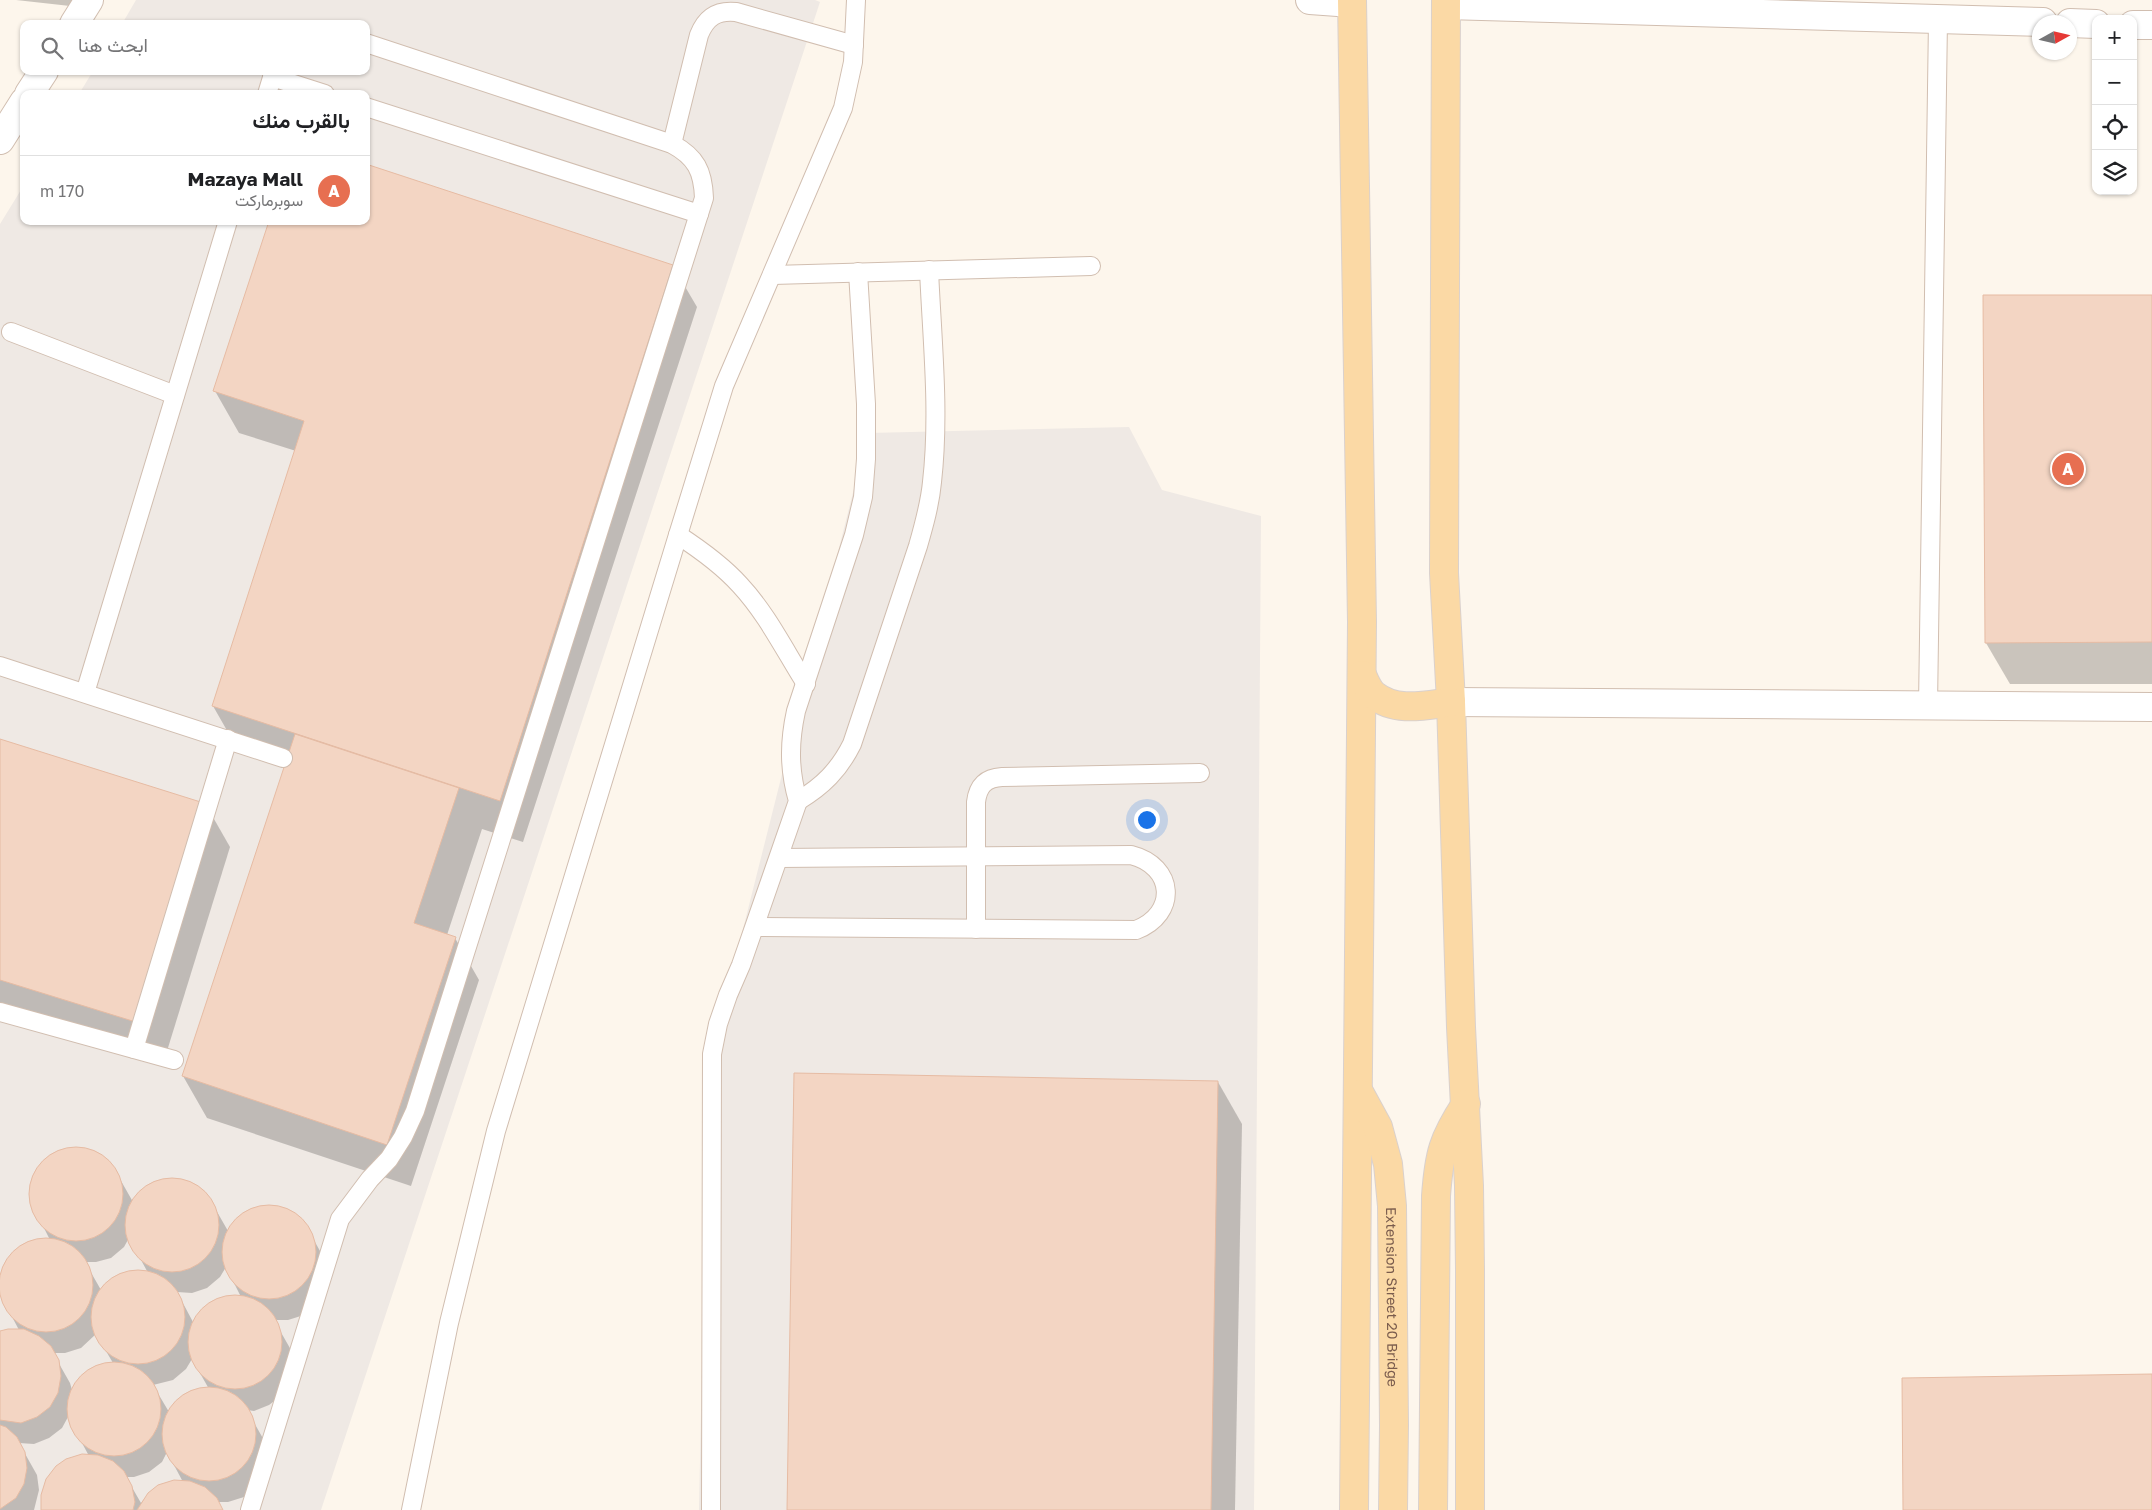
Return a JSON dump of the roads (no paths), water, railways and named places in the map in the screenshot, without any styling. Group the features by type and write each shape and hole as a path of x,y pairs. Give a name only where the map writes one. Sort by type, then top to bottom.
{"main road":[{"path":"1352,1 1362,676 1354,1510"},
{"path":"1446,2 1444,573 1451,702 1461,1027 1466,1104 1470,1270 1470,1510"},
{"path":"1362,676 1373,695 1392,706 1415,706 1451,702"},
{"name":"Extension Street 20 Bridge","path":"1358,1091 1378,1127 1388,1164 1392,1206 1393,1510"},
{"path":"1433,1510 1436,1196 1439,1159 1449,1129 1466,1104"}],"street":[{"path":"76,20 89,0"},
{"path":"1310,0 1352,1"},
{"path":"1446,2 2032,22"},
{"path":"2077,23 2092,24"},
{"path":"2137,25 2152,25"},
{"path":"28,90 41,75"},
{"path":"0,140 18,102"},
{"path":"1451,702 2152,707"}],"lane":[{"path":"411,1510 449,1323 496,1131 724,386 843,108 853,62 856,0"},
{"path":"672,144 699,35 704,24 712,16 724,11 736,12 854,45"},
{"path":"1928,706 1938,20"},
{"path":"250,1510 340,1219 370,1179 389,1159 403,1137 415,1111 704,198 703,181 697,165 687,152 672,144 370,44"},
{"path":"268,90 273,75"},
{"path":"276,75 315,90"},
{"path":"370,108 699,214"},
{"path":"85,693 227,225"},
{"path":"773,275 1091,266"},
{"path":"798,801 816,791 833,776 852,744 918,546 926,516 932,484 935,450 935,404 929,270"},
{"path":"711,1510 712,1054 725,1002 741,965 798,801 792,779 791,733 796,711 854,535 863,497 866,459 866,404 858,272"},
{"path":"11,332 176,395"},
{"path":"678,535 709,555 741,586 764,617 806,684"},
{"path":"0,666 283,758"},
{"path":"134,1049 228,739"},
{"path":"976,929 978,791 983,782 992,778 1200,773"},
{"path":"754,927 1136,930 1149,925 1165,905 1166,892 1164,880 1155,867 1142,858 1131,855 778,858"},
{"path":"0,1012 174,1060"}],"place":[{"name":"Mazaya Mall","path":"2068,469"}]}
